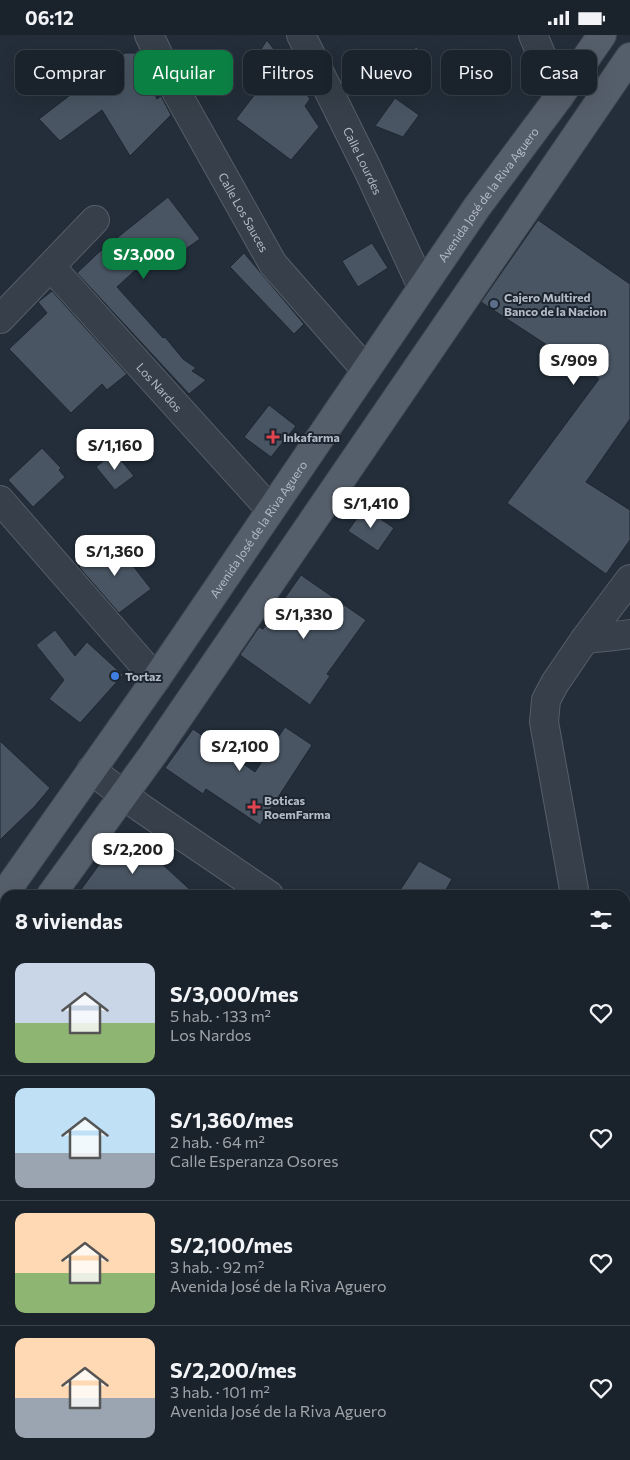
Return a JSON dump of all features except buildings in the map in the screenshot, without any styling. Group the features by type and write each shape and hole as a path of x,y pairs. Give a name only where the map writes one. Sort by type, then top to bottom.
{"main road":[{"name":"Avenida José de la Riva Aguero","path":"7,890 156,679 476,207 560,97 602,35"},
{"path":"55,890 124,795 630,57"}],"street":[{"name":"Calle Los Sauces","path":"149,35 177,93 274,264 366,370"},
{"name":"Calle Lourdes","path":"301,35 368,171 422,287"},
{"path":"533,35 560,97"},
{"path":"1,315 96,220"},
{"name":"Los Nardos","path":"51,267 270,509"},
{"path":"0,500 156,679"},
{"path":"574,890 544,722 546,700 555,683 630,579"},
{"path":"586,639 630,633"},
{"path":"90,770 249,887"}],"place":[{"name":"Cajero Multired Banco de la Nacion","path":"494,304"},
{"name":"Inkafarma","path":"273,437"},
{"name":"Tortaz","path":"115,676"},
{"name":"Boticas RoemFarma","path":"254,807"}]}
